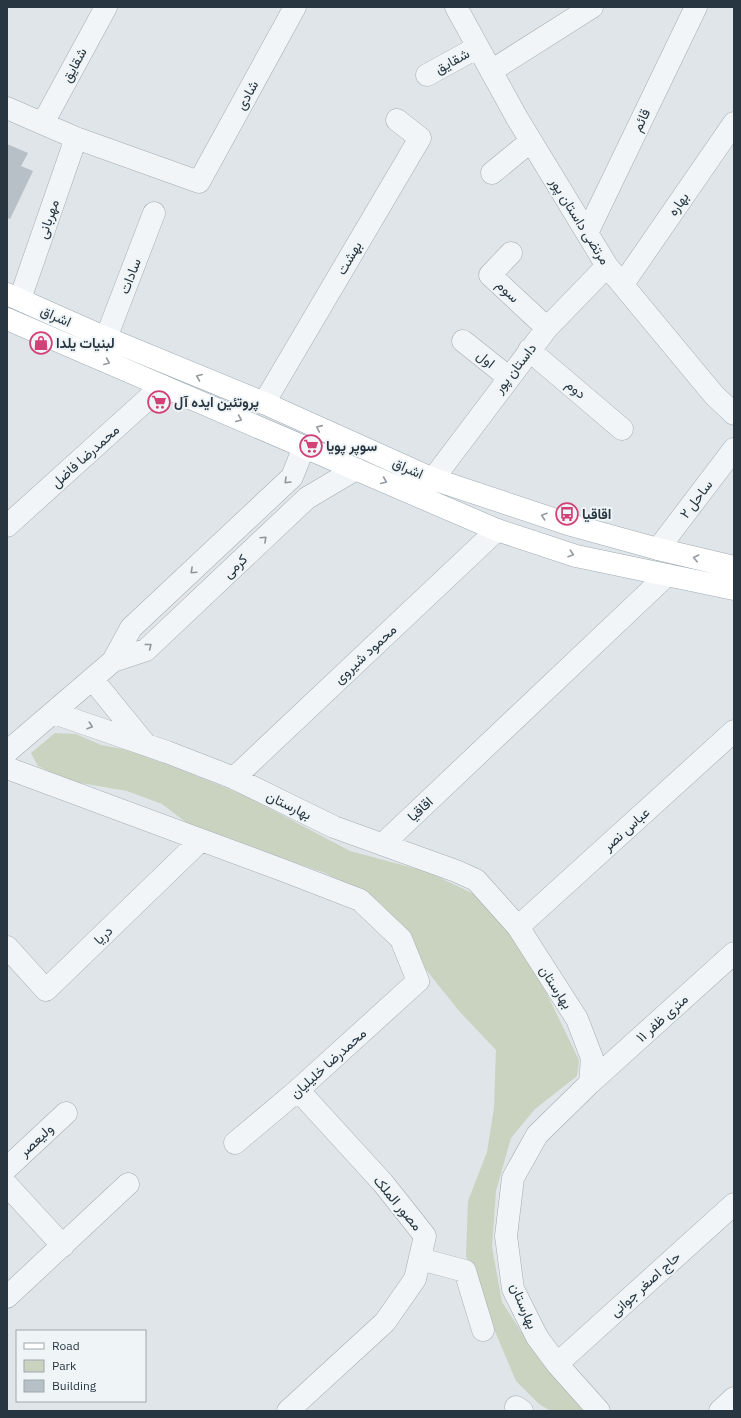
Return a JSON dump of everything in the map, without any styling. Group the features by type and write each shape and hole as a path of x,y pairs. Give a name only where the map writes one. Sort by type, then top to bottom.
{"main road":[{"name":"اشراق","path":"13,297 106,338 264,403 433,479 561,522 658,549 734,567"},
{"name":"اشراق","path":"9,322 497,530 576,556 734,588"}],"street":[{"name":"شقایق","path":"43,123 106,7"},
{"name":"شادی","path":"76,138 199,182 295,7"},
{"name":"مرتضی داستان پور","path":"456,7 531,141 607,266 714,395 734,414"},
{"path":"491,71 592,7"},
{"name":"قائم","path":"587,232 696,7"},
{"name":"شقایق","path":"427,75 478,47"},
{"path":"7,108 76,138"},
{"name":"بهشت","path":"264,403 420,138 397,120"},
{"name":"بهاره","path":"623,284 734,123"},
{"name":"مهربانی","path":"13,297 76,138"},
{"path":"492,173 531,141"},
{"name":"سادات","path":"106,338 154,213"},
{"name":"سوم","path":"511,253 490,275 547,328"},
{"name":"داستان پور","path":"433,479 508,377 547,328 607,266"},
{"name":"اول","path":"463,342 508,377"},
{"name":"دوم","path":"530,350 622,428"},
{"name":"محمدرضا فاضل","path":"7,526 162,386"},
{"name":"کرمی","path":"11,742 54,713 113,661 131,628 292,477 304,447"},
{"name":"ساحل ۲","path":"658,549 734,449"},
{"name":"کرمی","path":"113,661 146,650 307,498 356,469"},
{"name":"محمود شیروی","path":"234,778 497,530"},
{"name":"اقاقیا","path":"383,844 667,575"},
{"path":"93,680 146,745"},
{"name":"بهارستان","path":"54,713 234,778 334,827 383,844 476,880 518,927 577,1019 592,1058 590,1083 537,1135 513,1178 506,1228 513,1289 537,1337 557,1364 599,1411"},
{"name":"عباس نصر","path":"518,927 734,731"},
{"path":"7,768 201,840"},
{"name":"دریا","path":"7,947 46,990 201,840"},
{"name":"محمدرضا خلیلیان","path":"201,840 360,900 401,939 418,981 298,1090 235,1143"},
{"name":"۱۱ متری ظفر","path":"590,1083 734,953"},
{"name":"مصور الملک","path":"288,1411 385,1322 415,1279 425,1236 383,1183 298,1090"},
{"name":"ولیعصر","path":"7,1168 66,1113"},
{"path":"7,1297 128,1184"},
{"path":"7,1185 63,1246"},
{"name":"حاج اصغر جوانی","path":"557,1364 734,1204"},
{"path":"420,1259 465,1271 484,1330"},
{"path":"720,1411 734,1398"}],"green space":[{"path":"55,733 76,734 101,745 134,751 244,795 350,851 428,872 474,894 517,940 547,994 579,1060 577,1076 535,1109 511,1138 496,1191 492,1247 502,1302 541,1362 562,1380 588,1411 551,1411 539,1404 516,1381 485,1308 466,1256 468,1201 487,1152 494,1108 496,1050 460,1012 423,966 408,937 381,904 325,873 192,827 162,804 127,791 69,781 38,766 31,753"}],"building":[{"path":"7,144 28,153 21,166 33,171 10,219 7,218"}],"place":[{"name":"لبنیات یلدا","path":"41,343"},
{"name":"پروتئین ایده آل","path":"159,402"},
{"name":"سوپر پویا","path":"311,446"},
{"name":"اقاقیا","path":"567,514"}]}
